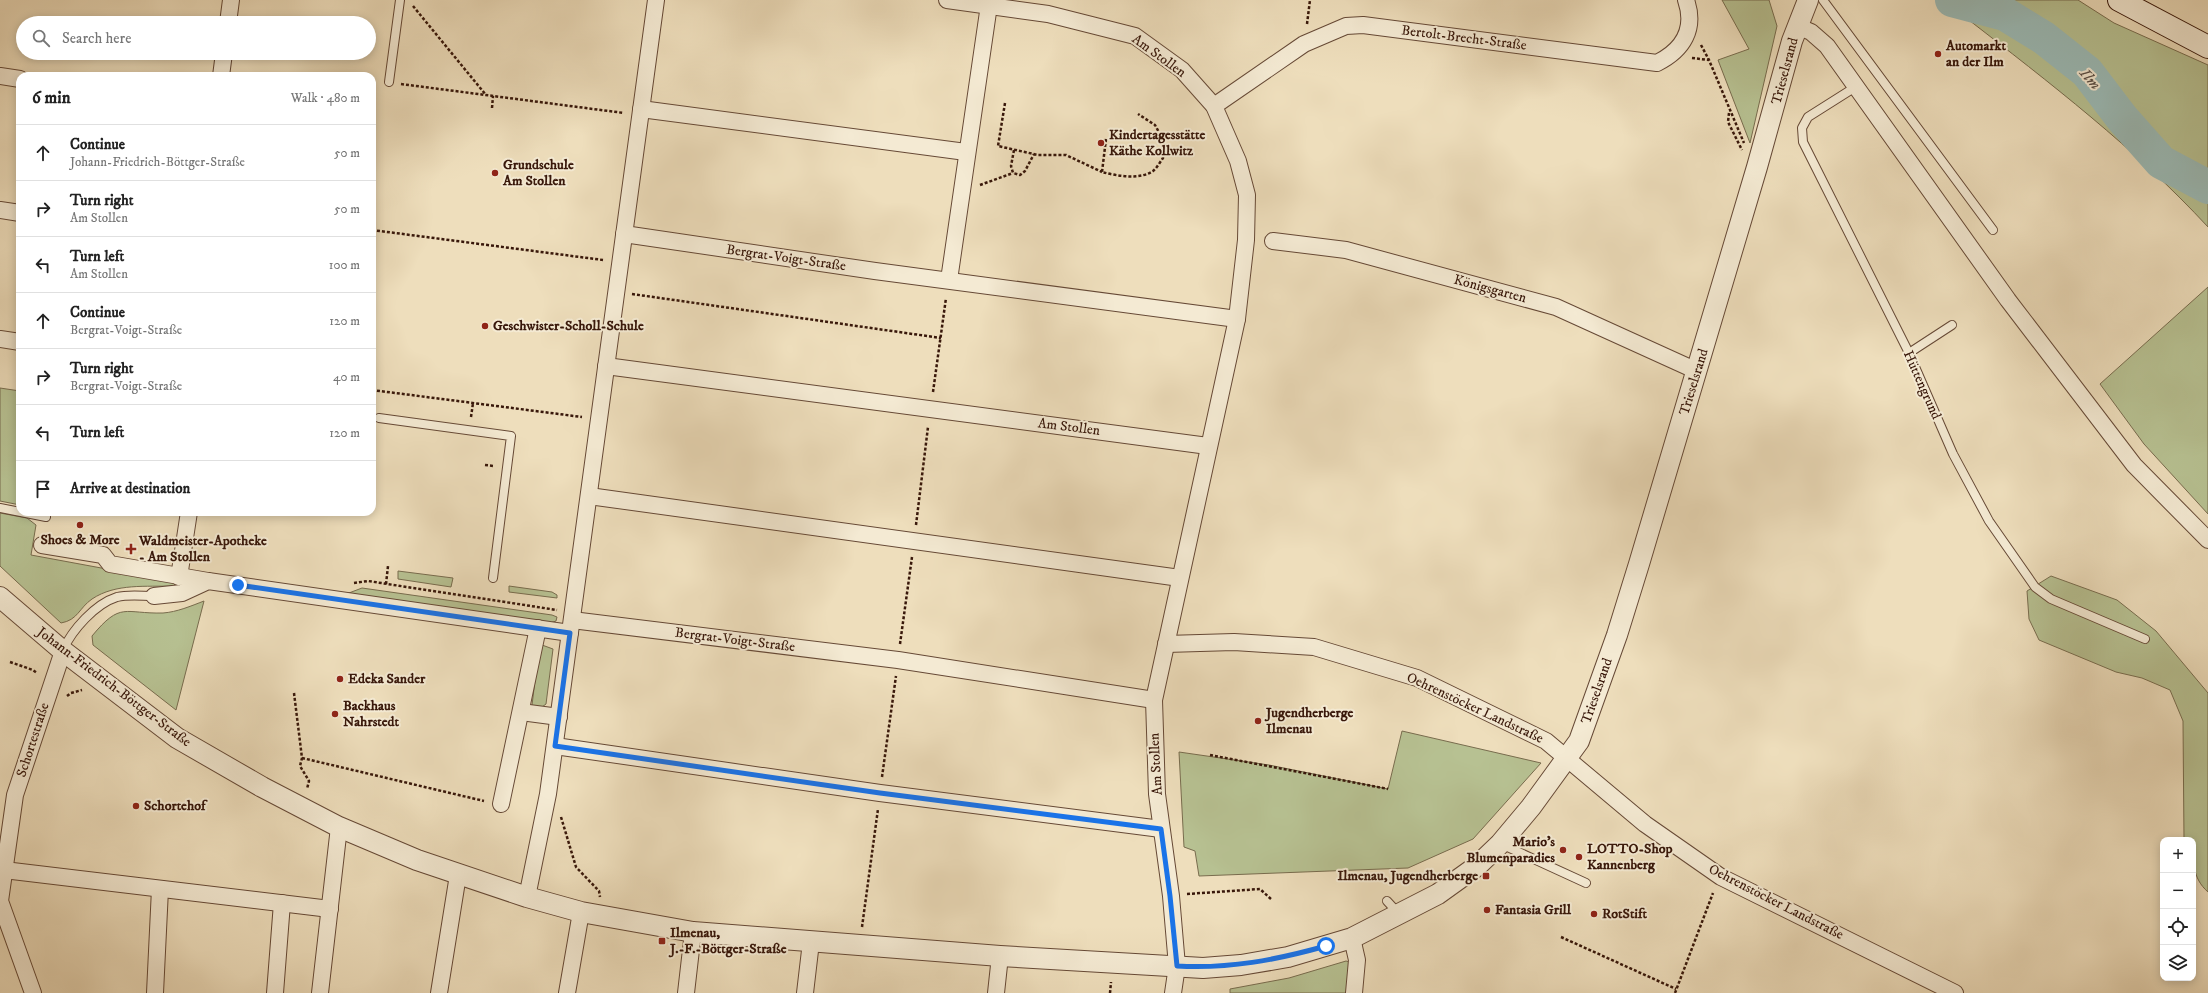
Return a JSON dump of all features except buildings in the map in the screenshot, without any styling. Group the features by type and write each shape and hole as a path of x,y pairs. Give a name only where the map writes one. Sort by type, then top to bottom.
{"main road":[{"path":"2119,0 2208,47"}],"street":[{"path":"229,16 231,0"},
{"path":"527,897 548,794 555,746 656,0"},
{"name":"Am Stollen","path":"947,0 981,3 1048,14 1135,36 1182,70 1214,106 1238,161 1247,195 1246,240 1237,319 1208,446 1154,700 1161,829 1177,966 1173,993"},
{"name":"Bertolt-Brecht-Straße","path":"1214,106 1304,44 1346,26 1363,25 1657,64 1672,56 1685,40 1690,20 1690,12 1686,0"},
{"name":"Trieselsrand","path":"1567,759 1586,725 1617,635 1697,371 1797,26 1808,0"},
{"path":"981,3 966,152 949,280 1237,319"},
{"path":"1797,26 1811,32 1827,46 2008,300 2134,465 2208,540"},
{"path":"222,72 223,60"},
{"path":"0,76 16,78"},
{"path":"641,109 966,152"},
{"path":"0,210 16,212"},
{"name":"Bergrat-Voigt-Straße","path":"624,234 949,280"},
{"name":"Königsgarten","path":"1273,241 1346,250 1556,307 1697,371"},
{"path":"0,339 16,341"},
{"path":"606,366 931,409"},
{"name":"Am Stollen","path":"931,409 1208,446"},
{"path":"589,496 1180,578"},
{"path":"179,577 188,516"},
{"name":"Bergrat-Voigt-Straße","path":"42,545 103,555 110,564 179,577 538,628 572,622 898,660"},
{"path":"154,596 182,593 208,581"},
{"name":"Johann-Friedrich-Böttger-Straße","path":"0,597 63,651 177,738 262,787 338,827 458,875 527,897 581,912 693,932 1000,956 1203,968 1241,965 1288,957 1352,938 1394,908 1438,894 1477,866 1500,844 1567,759"},
{"path":"501,804 538,628"},
{"name":"Oehrenstöcker Landstraße","path":"1166,644 1234,642 1314,647 1417,678 1546,741 1645,824 1721,877 1955,993"},
{"name":"Schortestraße","path":"33,993 0,901 14,795 63,651"},
{"path":"898,660 1154,700"},
{"path":"520,712 559,717"},
{"path":"555,746 880,793 1161,829"},
{"path":"320,993 338,827"},
{"path":"4,870 330,909"},
{"path":"439,993 458,875"},
{"path":"155,993 160,889"},
{"path":"276,993 282,904"},
{"path":"567,993 581,912"},
{"path":"686,993 693,932"},
{"path":"1352,938 1357,960 1354,993"},
{"path":"805,993 811,942"},
{"path":"996,993 1000,956"}],"lane":[{"path":"388,82 400,0"},
{"path":"1824,0 1993,230"},
{"name":"Hüttengrund","path":"1856,86 1808,117 1802,128 1803,142 1909,353 1953,454 1989,521 2035,587 2051,599 2145,640"},
{"path":"1909,353 1952,325"},
{"path":"378,418 512,436 493,578"},
{"path":"0,508 16,511"},
{"path":"41,516 46,517"},
{"path":"63,651 69,637 99,607 117,597 154,596"},
{"path":"1500,844 1586,883"}],"path":[{"path":"408,0 486,95"},
{"path":"1672,56 1709,60 1747,151 1741,150 1728,122 1730,112"},
{"path":"388,82 622,113 641,109"},
{"path":"492,108 493,96"},
{"path":"1005,103 998,146 1034,154 1066,155 1102,172 1119,176 1146,174 1154,170 1163,158 1161,136 1156,125 1138,114"},
{"path":"1102,172 1106,139"},
{"path":"1013,173 1011,166 1014,150"},
{"path":"962,186 980,185 1013,173 1020,175 1025,171 1034,154"},
{"path":"376,231 620,262"},
{"path":"860,946 949,280"},
{"path":"616,291 941,338"},
{"path":"376,391 599,419"},
{"path":"386,584 388,566"},
{"path":"352,583 368,581 386,584 572,622"},
{"path":"294,693 302,758 300,766 309,781 307,788"},
{"path":"1210,755 1388,789"},
{"path":"302,758 465,796"},
{"path":"548,794 560,814 576,867 599,890 602,916"},
{"path":"1675,993 1721,877"},
{"path":"1170,896 1260,889 1271,899"},
{"path":"1561,937 1676,990"}],"green space":[{"path":"1722,0 1769,0 1777,26 1750,143 1718,60 1749,49"},
{"path":"1992,0 2078,0 2114,23 2208,65 2208,227 2151,170 2091,117 1965,17"},
{"path":"2208,287 2208,514 2144,444 2100,384"},
{"path":"0,388 16,390 16,504 0,501"},
{"path":"0,513 27,518 36,525 31,555 177,582 174,586 142,586 111,590 92,599 75,616 61,623 0,566"},
{"path":"398,571 453,578 451,587 398,579"},
{"path":"2051,576 2117,600 2156,631 2208,693 2208,892 2203,887 2196,875 2196,837 2184,837 2183,721 2170,690 2142,678 2116,672 2039,640 2029,619 2027,591"},
{"path":"509,586 552,592 557,595 557,598 509,592"},
{"path":"362,588 552,615 557,617 556,621 550,623 341,596"},
{"path":"204,601 176,710 93,645 92,636 102,625 117,614 131,611 163,613"},
{"path":"542,645 553,649 546,704 542,707 533,707 539,648"},
{"path":"1402,731 1541,763 1473,839 1408,868 1199,876 1195,851 1184,847 1179,752 1269,765 1388,789"},
{"path":"1346,961 1350,962 1349,993 1230,993 1230,989 1289,978"}],"waterway":[{"name":"Ilm","path":"1952,0 2005,14 2044,38 2087,72 2122,118 2161,162 2208,187"}],"place":[{"name":"Automarkt an der Ilm","path":"1938,54"},
{"name":"Kindertagesstätte Käthe Kollwitz","path":"1101,143"},
{"name":"Grundschule Am Stollen","path":"495,173"},
{"name":"Geschwister-Scholl-Schule","path":"485,326"},
{"name":"Shoes & More","path":"80,525"},
{"name":"Waldmeister-Apotheke - Am Stollen","path":"131,549"},
{"name":"Edeka Sander","path":"340,679"},
{"name":"Backhaus Nahrstedt","path":"335,714"},
{"name":"Jugendherberge Ilmenau","path":"1258,721"},
{"name":"Schortehof","path":"136,806"},
{"name":"Mario's Blumenparadies","path":"1563,850"},
{"name":"LOTTO-Shop Kannenberg","path":"1579,857"},
{"name":"Ilmenau, Jugendherberge","path":"1486,876"},
{"name":"Fantasia Grill","path":"1487,910"},
{"name":"RotStift","path":"1594,914"},
{"name":"Ilmenau, J.-F.-Böttger-Straße","path":"662,941"}],"route":[{"path":"238,585 570,633 555,746 880,793 1161,829 1177,966 1203,968 1241,965 1288,957 1326,946"}]}
